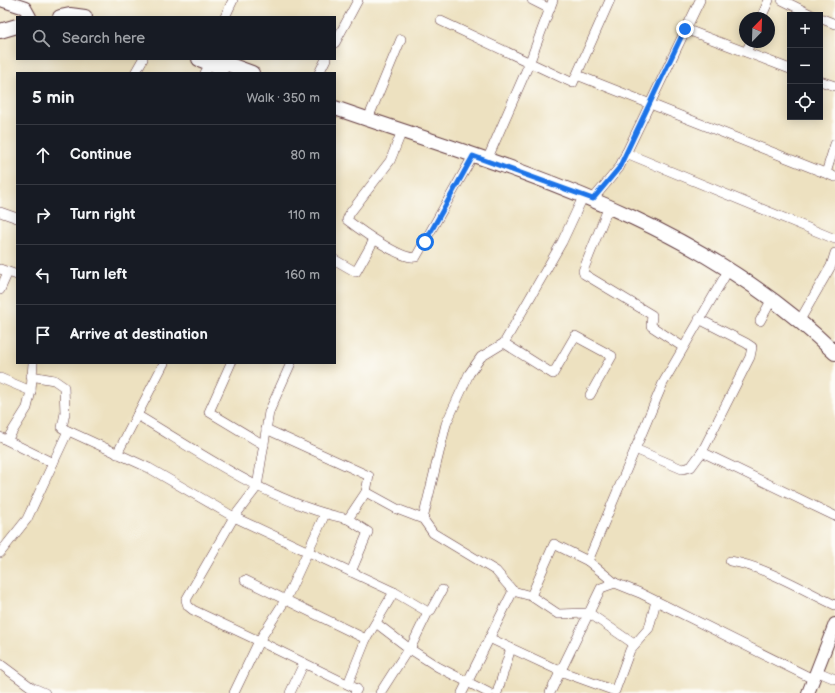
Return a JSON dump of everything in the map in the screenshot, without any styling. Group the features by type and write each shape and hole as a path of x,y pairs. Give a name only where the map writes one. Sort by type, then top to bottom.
{"main road":[{"path":"65,16 78,16"},
{"path":"0,31 16,26"},
{"path":"0,38 16,33"},
{"path":"207,64 233,72"},
{"path":"207,64 247,72"},
{"path":"336,102 592,196 699,240 835,340"},
{"path":"336,108 473,156 488,158"},
{"path":"592,196 609,206 668,234 729,269 772,299 802,317 835,353"}],"street":[{"path":"1,0 25,8 29,16"},
{"path":"225,16 233,0"},
{"path":"336,41 358,0"},
{"path":"488,158 529,64 552,4 532,0"},
{"path":"441,21 529,64 573,83 610,0"},
{"path":"423,519 446,424 469,374 481,357 504,343 562,242 592,196 619,168 700,0"},
{"path":"764,12 769,0"},
{"path":"782,0 806,12"},
{"path":"823,19 835,24"},
{"path":"685,29 787,68"},
{"path":"370,114 400,39"},
{"path":"746,52 748,48"},
{"path":"136,72 142,60"},
{"path":"320,72 326,60"},
{"path":"577,75 835,177"},
{"path":"823,81 835,86"},
{"path":"402,131 390,161 350,213 347,220 374,240 405,256 416,257 473,156"},
{"path":"826,173 835,144"},
{"path":"626,154 835,239"},
{"path":"609,206 586,261 583,271 584,274 652,315 651,326 683,347"},
{"path":"0,212 16,218"},
{"path":"336,261 356,272 374,240"},
{"path":"802,317 831,266 835,253"},
{"path":"588,561 662,383 729,269"},
{"path":"0,290 4,270 16,275"},
{"path":"760,321 772,299"},
{"path":"635,449 682,469 691,467 702,452 752,352 752,347 746,343 699,320"},
{"path":"504,343 553,374 575,336 612,356 590,395"},
{"path":"33,364 31,391 27,408 4,438 53,463"},
{"path":"117,454 163,364"},
{"path":"231,364 209,412 264,445"},
{"path":"291,364 269,412 257,487 234,517 186,600 188,606 192,610 348,684 356,691 366,693"},
{"path":"31,376 54,380 64,387 65,413 62,428 149,468 234,517 394,592 428,612"},
{"path":"0,378 31,391"},
{"path":"136,415 257,487 325,514 348,518 368,532 352,572"},
{"path":"266,429 369,476 366,492 348,518"},
{"path":"0,553 27,519 53,463 57,458 68,431"},
{"path":"702,452 835,516"},
{"path":"366,492 397,509 423,519 433,533 496,572 513,591 531,596 558,614 589,613 634,644"},
{"path":"234,693 259,641 286,598 309,553 325,514"},
{"path":"531,596 554,544 588,561 615,583 815,675 835,679"},
{"path":"730,562 744,564 760,570 835,605"},
{"path":"245,580 286,598 366,639"},
{"path":"550,693 601,588 615,583"},
{"path":"380,693 405,654 410,649 428,612 431,610 442,590"},
{"path":"462,693 513,591"},
{"path":"348,684 366,639 394,592"},
{"path":"490,638 560,672 615,691 630,650 649,628 656,601"},
{"path":"376,623 410,649 438,667 489,693"},
{"path":"808,693 835,624"},
{"path":"497,693 511,648"},
{"path":"290,693 304,663"},
{"path":"0,664 30,690 45,693"}],"route":[{"path":"425,242 473,156 593,199 619,168 685,29"}]}
